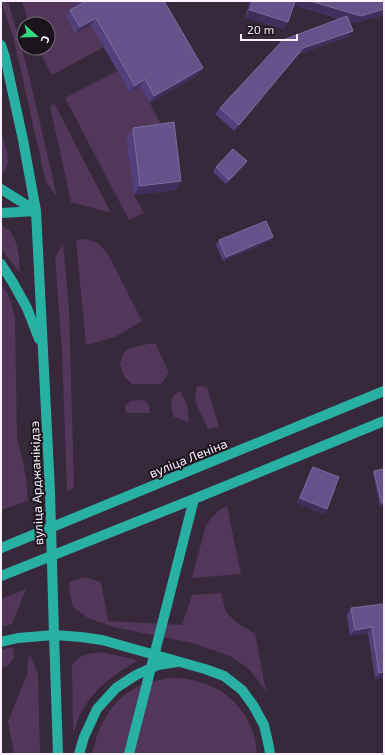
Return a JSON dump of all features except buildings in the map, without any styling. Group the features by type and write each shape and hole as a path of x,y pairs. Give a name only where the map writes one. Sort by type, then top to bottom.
{"main road":[{"name":"вуліца Арджанікідзэ","path":"1,45 23,140 36,211 50,491 58,754"},
{"path":"1,189 36,211"},
{"path":"1,213 36,211"},
{"path":"1,264 27,308 42,346"},
{"name":"вуліца Леніна","path":"1,548 384,391"},
{"path":"1,576 384,421"},
{"path":"129,754 194,499"},
{"path":"1,642 18,638 54,634 102,640 205,669 224,676 242,690 253,705 264,725 270,754"},
{"path":"79,754 84,737 97,709 116,688 136,675 158,665 181,662"}],"shaded area":[{"path":"1,1 8,1 16,29 16,49"},
{"path":"22,1 75,1 80,9 97,22 104,47 52,75 42,56 56,56 56,16 27,16"},
{"path":"18,56 24,56 28,71 57,197 46,182"},
{"path":"117,71 130,92 140,86 164,131 134,195 144,213 129,220 65,98"},
{"path":"54,103 111,213 71,202 50,106"},
{"path":"1,132 8,160 5,170 1,175"},
{"path":"1,226 7,229 15,239 20,273 1,249"},
{"path":"86,239 99,244 108,254 142,321 115,337 86,345 76,240"},
{"path":"63,243 69,308 74,488 67,491 62,352 55,257"},
{"path":"1,283 10,300 15,319 17,436 26,477 28,501 1,510"},
{"path":"148,344 156,344 169,373 161,384 132,384 124,376 120,364 123,354 128,349"},
{"path":"197,386 207,387 219,427 208,429 195,401"},
{"path":"180,391 187,405 189,422 174,417 171,402 176,393"},
{"path":"144,400 149,405 150,413 126,413 125,406 131,401"},
{"path":"227,506 241,574 192,578 206,525 213,516"},
{"path":"85,577 101,582 108,621 182,625 192,595 221,593 226,612 236,622 255,634 266,691 249,669 230,656 192,643 114,627 88,618 73,607 69,582"},
{"path":"26,589 12,624 1,627 1,599"},
{"path":"13,647 14,658 7,666 1,668 1,650"},
{"path":"100,652 138,660 114,675 95,693 81,712 73,735 72,665 84,655"},
{"path":"29,653 38,674 40,754 14,754 8,721 27,675"},
{"path":"170,678 187,679 203,683 213,687 231,699 238,706 250,724 255,737 257,754 92,754 104,719 115,704 133,689 154,681"}]}
